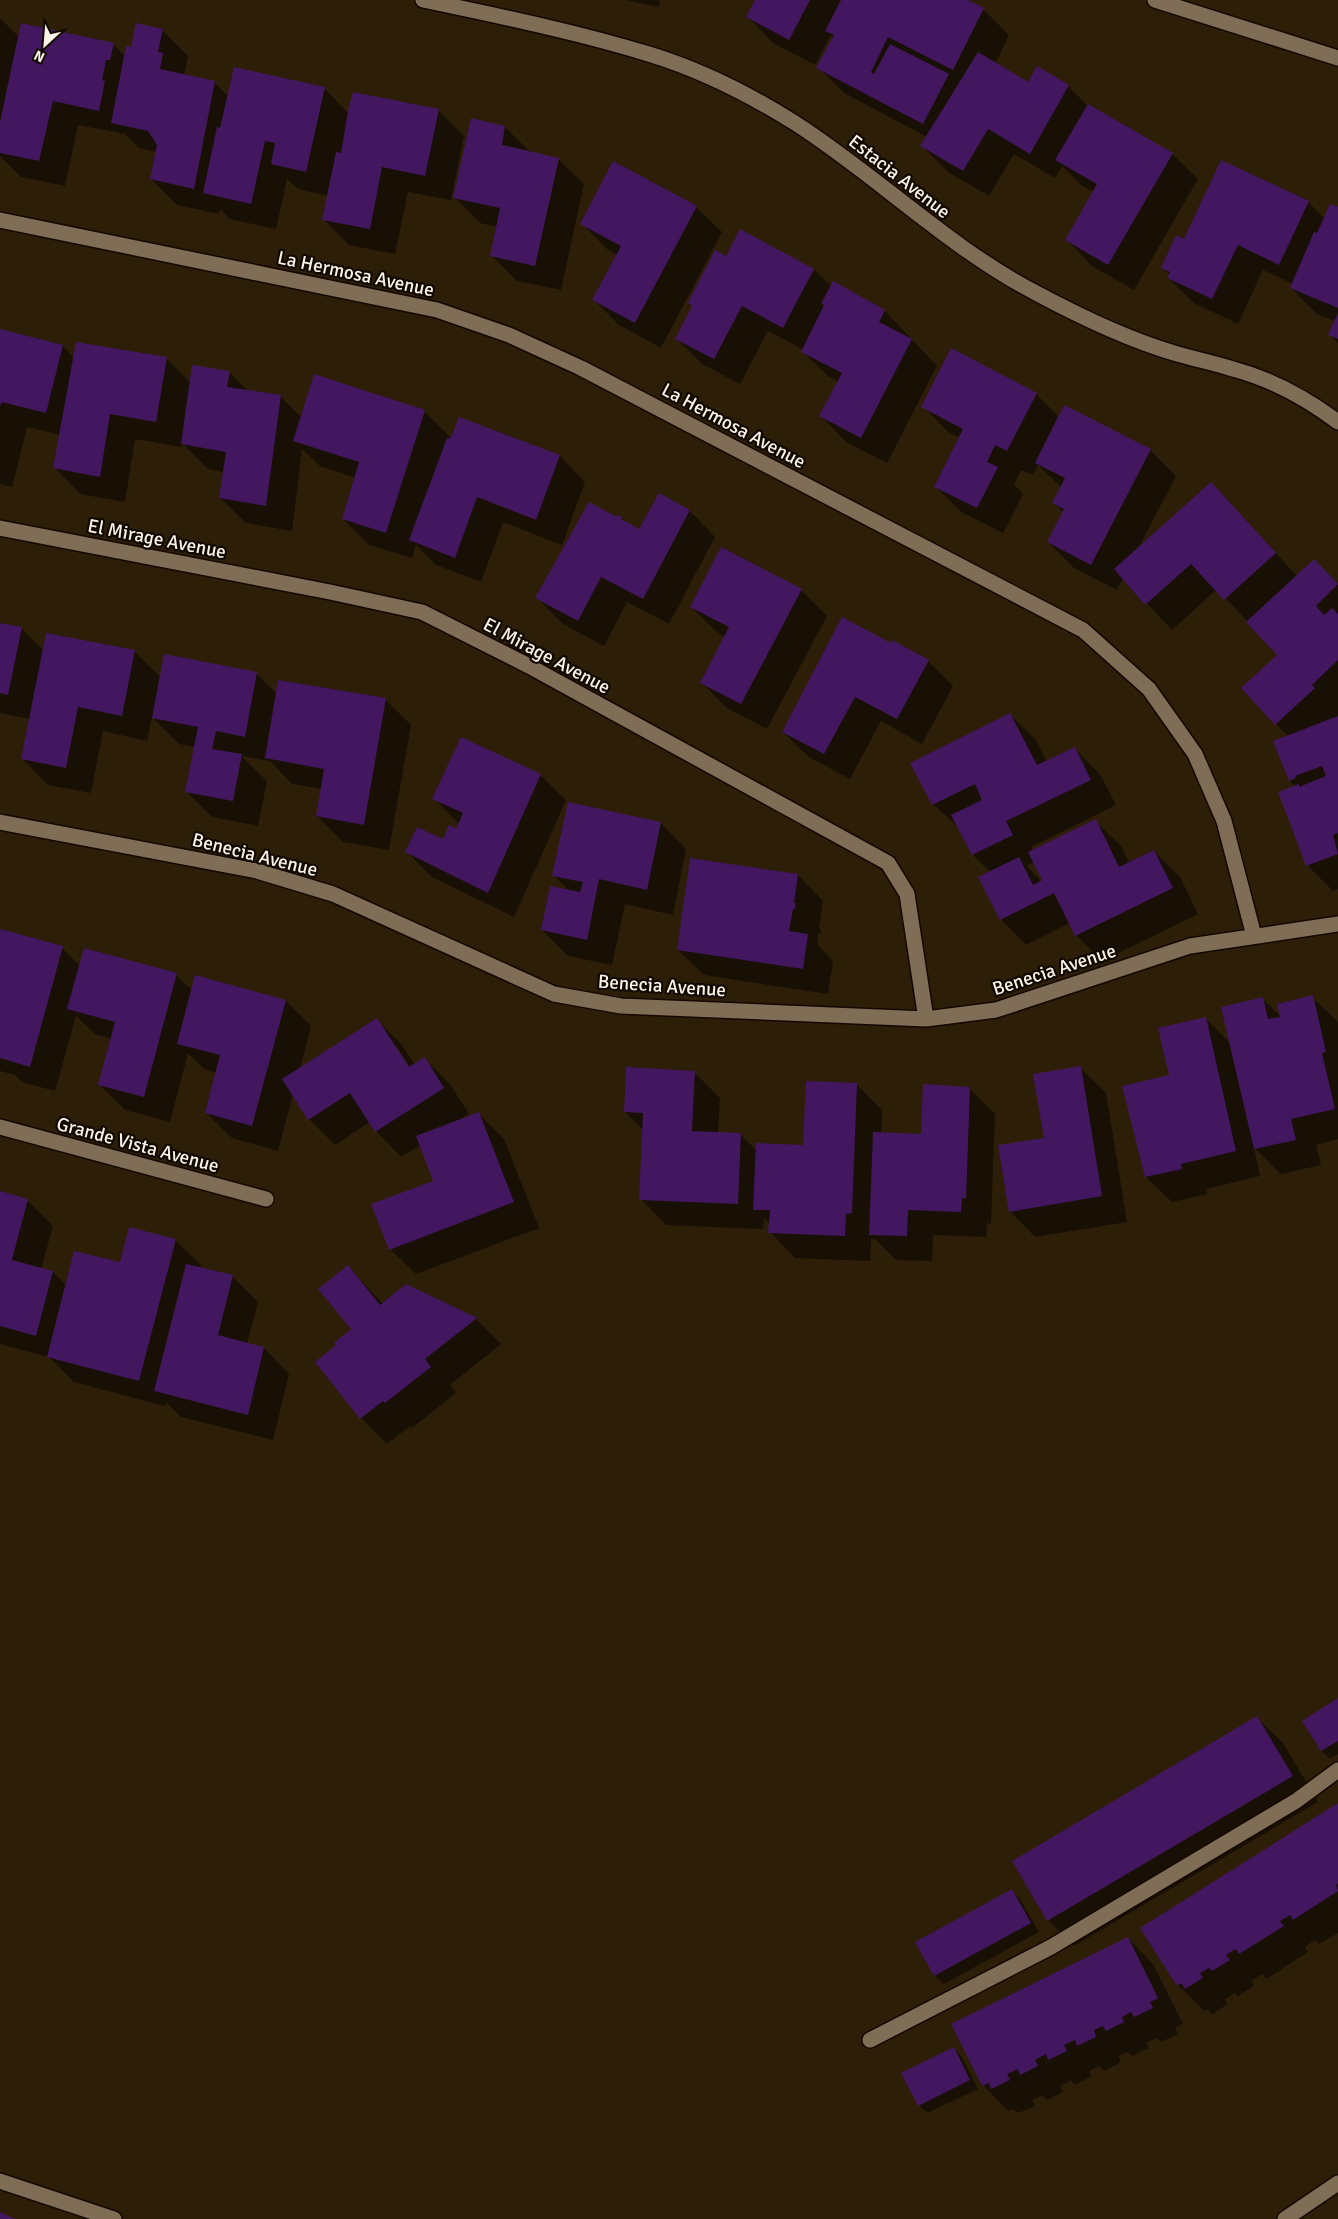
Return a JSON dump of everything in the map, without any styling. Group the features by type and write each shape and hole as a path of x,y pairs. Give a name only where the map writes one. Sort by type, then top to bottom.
{"street":[{"name":"Estacia Avenue","path":"423,0 539,26 653,55 687,68 756,101 808,132 859,168 946,238 1036,294 1172,353 1234,369 1274,383 1338,422"},
{"path":"1155,0 1338,58"},
{"name":"La Hermosa Avenue","path":"0,220 437,310 509,335 581,368 1083,630 1149,689 1195,754 1224,821 1254,936"},
{"name":"El Mirage Avenue","path":"0,528 330,592 422,612 529,666 888,863 907,894 926,1018"},
{"name":"Benecia Avenue","path":"0,822 257,871 333,894 554,994 622,1006 926,1018 996,1010 1190,946 1338,924"},
{"name":"Grande Vista Avenue","path":"0,1127 266,1199"},
{"path":"870,2040 1051,1947 1296,1801 1338,1770"},
{"path":"0,2181 114,2219"},
{"path":"1285,2219 1338,2182"}],"building":[{"path":"755,0 810,0 789,40 746,17"},
{"path":"841,0 968,0 984,8 953,70 888,37 871,72 874,74 890,44 949,74 923,124 816,68 834,35 825,31"},
{"path":"21,23 114,43 110,60 106,60 102,80 105,81 99,111 53,101 39,161 0,153 0,122"},
{"path":"136,23 163,29 158,52 163,53 160,69 215,81 194,189 150,179 157,145 148,131 111,123 126,46 131,47"},
{"path":"978,52 1028,82 1037,66 1069,85 1030,154 988,129 963,171 920,146"},
{"path":"234,67 325,87 306,172 271,164 275,143 265,141 251,204 203,193 217,127 220,128"},
{"path":"353,92 439,109 425,176 382,167 370,229 322,220 336,152 341,153"},
{"path":"1088,104 1173,153 1108,265 1065,240 1097,184 1055,160"},
{"path":"471,118 505,126 502,145 559,158 535,266 490,256 500,208 453,198"},
{"path":"1221,160 1309,201 1279,265 1238,245 1212,299 1167,278 1170,272 1161,268 1176,235 1184,239"},
{"path":"613,161 697,206 635,323 592,300 621,246 580,224"},
{"path":"1330,204 1338,207 1338,308 1290,288 1314,232 1317,233"},
{"path":"740,229 814,269 783,328 742,306 714,359 675,339 692,306 688,303 715,250 726,256"},
{"path":"833,281 885,310 879,322 912,339 861,438 819,416 842,373 801,352 824,305 821,304"},
{"path":"1338,313 1338,339 1328,335"},
{"path":"0,329 63,345 46,413 2,402 0,406"},
{"path":"76,342 167,357 156,422 110,414 100,477 53,468"},
{"path":"951,348 1037,393 1007,451 995,445 987,462 998,467 977,508 934,487 963,429 921,407"},
{"path":"192,365 230,371 227,387 281,395 266,506 219,498 226,452 181,444"},
{"path":"314,374 425,410 386,533 342,519 359,462 293,441"},
{"path":"1064,405 1151,449 1091,565 1047,542 1064,509 1052,503 1065,478 1035,463"},
{"path":"459,417 560,455 536,520 477,497 455,558 409,540 447,438 449,439 453,433"},
{"path":"1211,482 1276,553 1224,600 1191,564 1145,605 1114,569"},
{"path":"659,493 690,510 643,599 601,577 578,621 535,598 589,502 617,517 618,515 622,517 621,519 639,529"},
{"path":"721,547 802,589 741,704 700,683 729,627 690,607"},
{"path":"1314,559 1338,584 1316,606 1324,615 1332,608 1338,614 1338,660 1312,685 1315,688 1275,725 1241,688 1277,655 1246,622"},
{"path":"842,617 891,643 892,640 929,660 897,719 855,697 824,754 782,732"},
{"path":"0,623 22,627 8,695 0,693"},
{"path":"46,633 135,650 122,716 78,707 66,768 21,759"},
{"path":"164,654 257,672 245,737 216,731 212,749 242,754 233,801 185,792 198,727 152,718"},
{"path":"278,680 386,698 364,825 316,816 324,769 265,758"},
{"path":"1010,713 1037,765 1075,747 1091,780 1006,821 1013,835 972,855 951,815 982,800 975,784 932,805 910,763"},
{"path":"1338,716 1338,833 1333,835 1338,854 1306,866 1278,792 1299,784 1299,787 1326,776 1322,766 1295,776 1296,778 1289,781 1273,741"},
{"path":"461,737 541,774 488,893 405,852 417,827 443,839 449,825 456,829 463,813 432,799"},
{"path":"568,802 661,822 647,890 599,879 587,940 541,930 550,886 580,892 583,882 552,876"},
{"path":"1096,819 1119,867 1154,850 1173,888 1075,936 1054,893 1000,920 978,877 1019,857 1033,885 1042,880 1028,852"},
{"path":"690,858 798,874 794,903 796,903 789,931 808,934 803,969 677,950"},
{"path":"0,929 63,946 30,1067 0,1058"},
{"path":"84,948 177,973 144,1097 98,1085 115,1022 67,1009"},
{"path":"195,975 286,1000 252,1126 205,1113 220,1055 177,1044"},
{"path":"1313,995 1326,1052 1322,1053 1335,1109 1291,1119 1296,1140 1254,1149 1221,1007 1263,997 1268,1019 1280,1017 1277,1004"},
{"path":"1206,1017 1236,1151 1181,1164 1182,1169 1145,1177 1122,1086 1169,1075 1158,1028"},
{"path":"377,1018 409,1067 425,1057 444,1088 375,1132 350,1093 308,1120 282,1079"},
{"path":"1081,1066 1102,1196 1009,1212 998,1145 1044,1138 1033,1074"},
{"path":"626,1067 695,1071 692,1131 741,1133 738,1204 639,1200 643,1113 624,1112"},
{"path":"806,1081 857,1083 852,1213 846,1214 845,1236 768,1233 770,1210 753,1210 756,1143 803,1145"},
{"path":"923,1084 970,1087 966,1199 962,1198 961,1212 908,1210 907,1236 869,1235 873,1132 921,1134"},
{"path":"479,1112 514,1202 389,1250 371,1204 433,1181 416,1136"},
{"path":"0,1191 28,1199 12,1260 53,1271 36,1336 0,1326"},
{"path":"129,1227 176,1239 139,1381 47,1357 74,1251 120,1262"},
{"path":"186,1264 233,1275 218,1335 264,1347 248,1415 154,1391"},
{"path":"348,1265 380,1305 406,1284 477,1318 425,1359 431,1367 385,1403 383,1401 360,1419 315,1362 336,1345 334,1343 351,1329 318,1289"},
{"path":"1338,1698 1338,1741 1321,1751 1302,1721"},
{"path":"1257,1716 1293,1776 1047,1921 1012,1861"},
{"path":"1338,1803 1338,1883 1336,1885 1338,1891 1293,1920 1290,1915 1280,1921 1284,1926 1239,1954 1236,1949 1226,1955 1230,1960 1212,1971 1209,1968 1200,1973 1203,1978 1185,1989 1181,1983 1177,1986 1140,1928"},
{"path":"1012,1889 1031,1923 934,1976 915,1942"},
{"path":"1128,1937 1158,1998 1150,2002 1153,2008 1134,2017 1131,2012 1122,2017 1124,2022 1106,2031 1103,2026 1094,2030 1096,2037 1077,2046 1075,2040 1064,2045 1067,2051 1048,2060 1046,2054 1035,2060 1038,2066 1020,2075 1018,2069 1007,2074 1010,2080 991,2089 989,2083 982,2086 951,2024"},
{"path":"954,2047 970,2080 918,2106 901,2073"},
{"path":"0,2212 15,2219 0,2219"}]}
